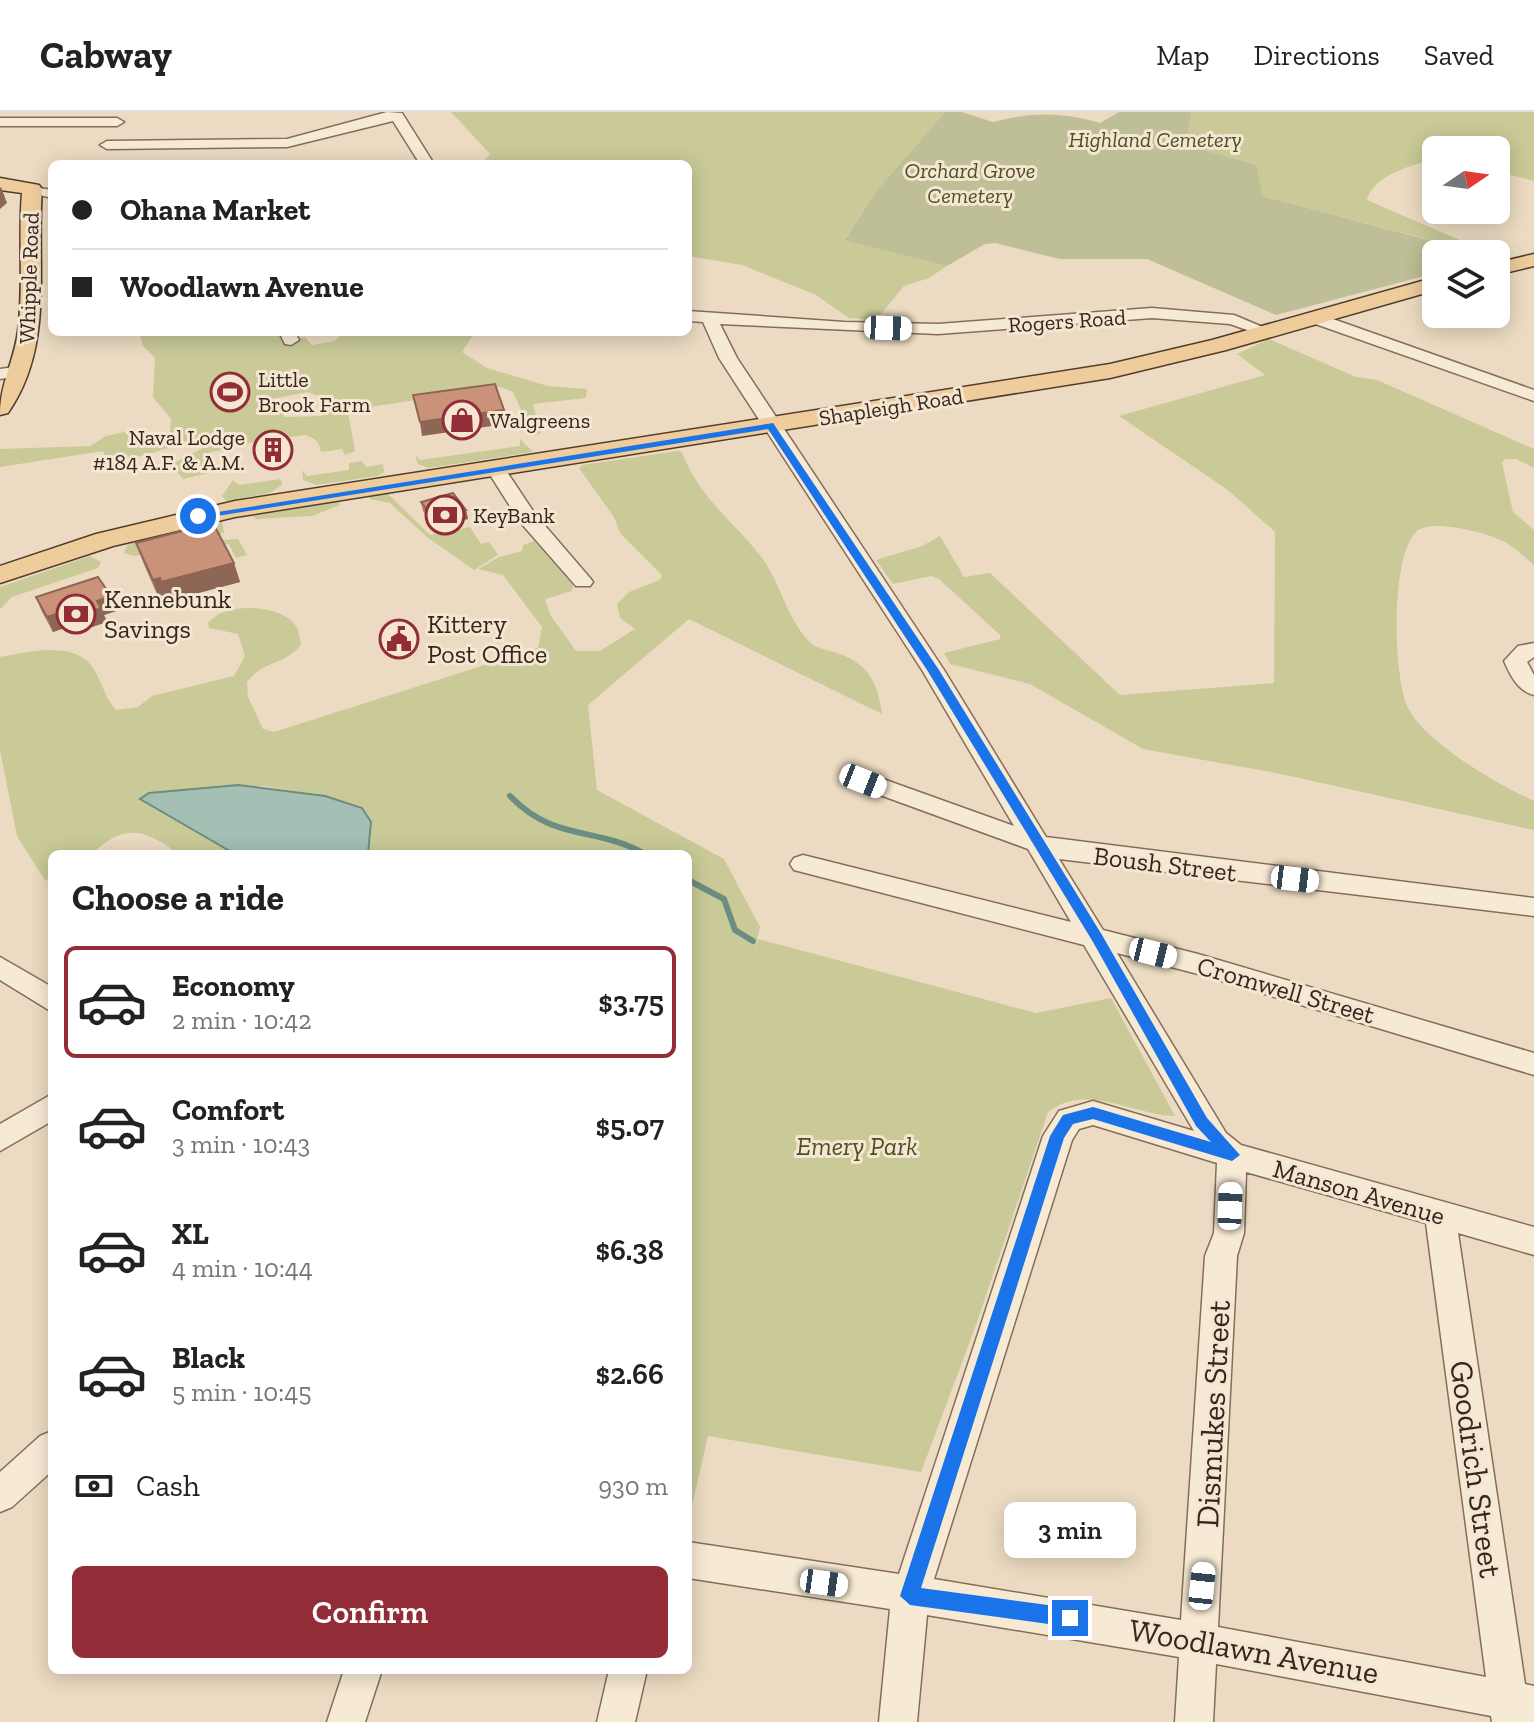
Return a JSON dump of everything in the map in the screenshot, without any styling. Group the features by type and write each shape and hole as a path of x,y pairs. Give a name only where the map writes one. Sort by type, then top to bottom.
{"main road":[{"path":"0,184 42,192"},
{"name":"Whipple Road","path":"0,407 10,372 31,332 42,192"},
{"path":"1510,266 1534,260"},
{"path":"1264,331 1422,287"},
{"name":"Shapleigh Road","path":"0,575 105,540 182,520 494,467 1110,371 1264,331"}],"street":[{"path":"107,145 295,142 395,114 424,160"},
{"path":"0,122 114,117 107,145 99,160"},
{"name":"Rogers Road","path":"692,316 938,329 1084,317 1209,315 1245,322 1264,331"},
{"path":"1313,317 1534,396"},
{"path":"709,318 728,358 770,425 918,647 1097,939 1202,1122 1232,1155"},
{"path":"494,467 527,518 583,582"},
{"path":"1534,650 1526,651 1515,661 1520,673 1534,688"},
{"name":"Boush Street","path":"855,777 1038,845 1113,858 1534,907"},
{"name":"Cromwell Street","path":"803,864 1198,964 1534,1064"},
{"path":"0,967 48,998"},
{"path":"0,1139 48,1109"},
{"name":"Manson Avenue","path":"910,1596 1064,1123 1073,1116 1093,1113 1534,1241"},
{"name":"Dismukes Street","path":"1194,1722 1220,1267 1229,1233 1232,1155"},
{"name":"Goodrich Street","path":"1440,1215 1518,1709"},
{"path":"0,1495 48,1452"},
{"name":"Woodlawn Avenue","path":"692,1561 1070,1618 1518,1709"},
{"path":"898,1722 910,1596"},
{"path":"346,1722 362,1674"},
{"path":"616,1722 627,1674"}],"green space":[{"path":"451,112 945,112 878,189 844,239 947,266 929,278 904,286 876,320 849,318 816,295 742,265 692,257 692,160 485,160 490,154"},
{"name":"Orchard Grove Cemetery","path":"945,112 962,112 993,122 1046,115 1100,123 1119,112 1187,112 1192,113 1185,145 1256,165 1262,196 1428,240 1422,240 1422,277 1276,315 1147,259 1060,259 995,243 985,244 947,266 844,240 878,189"},
{"path":"1187,112 1534,112 1534,181 1510,175 1510,136 1422,136 1422,163 1385,178 1370,192 1367,200 1460,240 1430,240 1262,196 1185,145 1192,114"},
{"path":"140,336 282,336 287,342 305,337 312,345 334,341 340,336 472,336 462,352 487,368 548,386 587,389 586,398 533,404 541,433 533,436 513,392 500,387 351,410 348,413 355,451 345,455 342,449 321,452 317,442 305,435 236,445 235,448 211,452 212,460 208,462 213,472 183,479 173,467 174,463 222,438 211,436 134,458 128,468 119,472 111,472 103,451 0,467 0,449 90,446 106,436 124,432 134,437 170,432 171,419 153,397 155,358 143,346","holes":["307,392 327,399 322,416 285,417 272,399"]},
{"path":"1269,339 1356,377 1377,380 1534,449 1534,468 1516,459 1505,459 1502,463 1513,512 1534,530 1534,565 1509,544 1487,535 1447,526 1424,527 1417,531 1408,544 1402,564 1398,589 1397,645 1403,692 1408,708 1417,721 1464,762 1534,801 1534,830 1281,774 1143,749 1030,684 950,664 944,653 1000,639 1000,635 939,579 931,576 893,584 876,560 922,546 940,536 964,577 990,573 1120,695 1274,683 1275,532 1228,490 1119,416 1265,375 1237,354"},
{"path":"520,439 533,452 429,468 418,464 415,455 420,460 520,446"},
{"name":"Emery Park","path":"682,452 706,494 767,565 803,634 814,645 845,656 863,667 874,683 882,714 689,619 588,705 597,790 724,859 760,927 754,953 758,939 1036,1013 1111,998 1175,1116 1094,1100 1062,1104 1048,1112 976,1325 921,1472 708,1436 692,1506 692,850 369,850 371,837 325,796 262,786 187,789 200,830 229,850 172,850 146,835 121,834 97,850 48,850 48,881 17,836 0,750 0,657 52,650 77,655 95,671 116,710 138,707 152,696 234,676 245,656 238,634 209,628 208,623 216,616 239,608 278,613 296,626 301,645 286,657 260,670 247,682 248,697 263,729 274,732 538,648 542,627 503,575 478,569 499,557 522,551 523,545 534,541 573,585 572,591 545,599 551,616 576,651 600,651 635,629 620,618 617,604 629,592 660,580 662,575 620,533 614,517 579,468 582,465"},
{"path":"362,461 366,467 383,464 384,472 377,476 316,485 303,480 302,470 307,476 349,470 349,463"},
{"path":"281,479 282,485 270,493 226,501 222,496 233,480 239,485"},
{"path":"388,494 430,535 470,527 481,544 489,542 498,555 474,570 427,537 390,503 370,499 371,496"},
{"path":"339,501 340,505 312,516 256,519 253,516"},
{"path":"222,520 224,533 216,535 223,540 238,539 247,555 236,558 229,544 134,556 124,553 128,544"},
{"path":"90,556 101,562 98,568 12,597 0,609 0,587"}],"shaded area":[{"path":"238,785 325,796 362,808 371,822 368,850 228,850 140,799 149,793"}],"building":[{"path":"495,384 504,410 420,422 413,395"},
{"path":"453,493 466,510 432,516 421,502"},
{"path":"213,523 234,563 161,582 160,578 153,580 136,543"},
{"path":"98,577 111,596 97,601 101,608 74,617 70,610 47,617 36,597"}],"waterway":[{"path":"510,796 543,821 637,850"},
{"path":"692,882 724,899 735,930 753,941"}],"place":[{"name":"Little Brook Farm","path":"230,392"},
{"name":"Walgreens","path":"462,420"},
{"name":"Naval Lodge #184 A.F. & A.M.","path":"273,450"},
{"name":"KeyBank","path":"445,515"},
{"name":"Kennebunk Savings","path":"76,614"},
{"name":"Kittery Post Office","path":"399,639"}],"route":[{"path":"198,516 295,498 770,425 933,670 1097,939 1202,1122 1216,1142 1232,1155 1093,1113 1073,1116 1064,1123 1058,1136 910,1596 1070,1618"}],"park label":[{"name":"Highland Cemetery","path":"1155,139"}]}
